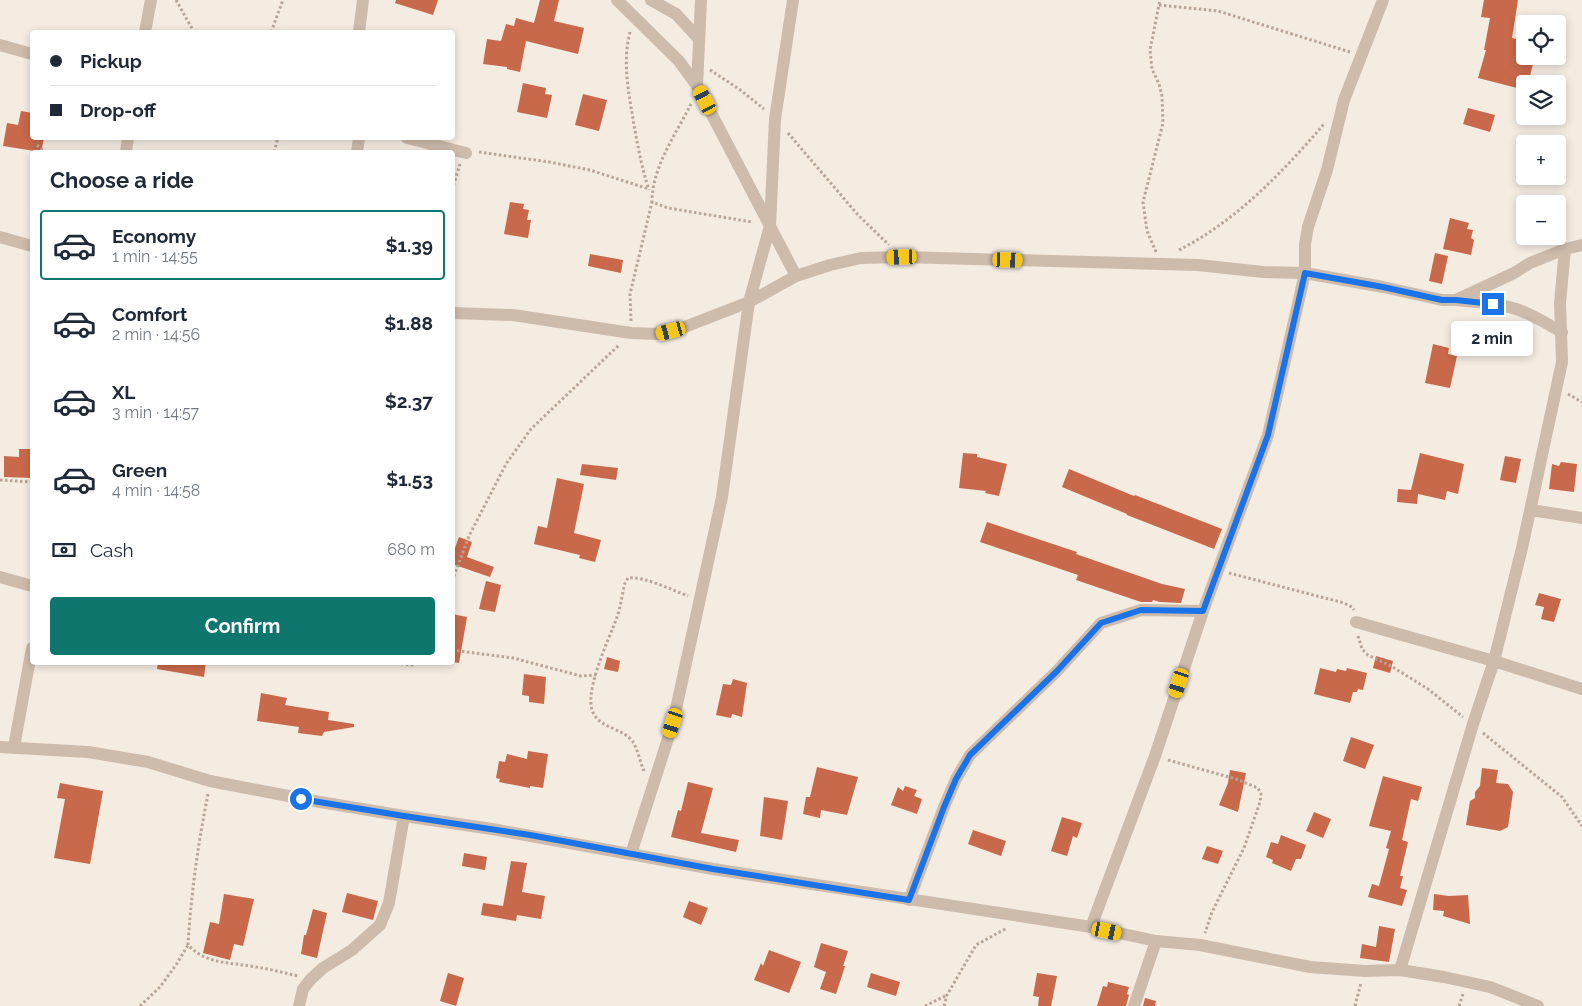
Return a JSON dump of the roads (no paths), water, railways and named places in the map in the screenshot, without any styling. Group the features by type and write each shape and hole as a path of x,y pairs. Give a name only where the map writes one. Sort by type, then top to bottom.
{"street":[{"path":"145,30 151,0"},
{"path":"359,30 363,0"},
{"path":"617,0 679,61 697,86 796,276"},
{"path":"651,0 676,14 699,39"},
{"path":"697,86 702,0"},
{"path":"631,854 673,723 722,497 749,302 770,226 775,119 793,0"},
{"path":"1091,927 1155,756 1203,611 1268,435 1305,273 1305,244 1308,227 1327,170 1344,100 1383,0"},
{"path":"0,45 30,53"},
{"path":"415,140 454,150"},
{"path":"455,150 466,153"},
{"path":"0,237 30,245"},
{"path":"1456,300 1514,273 1530,263 1565,249 1582,245"},
{"path":"1400,970 1473,724 1494,661 1531,510 1562,362 1560,303 1565,249"},
{"path":"455,313 513,315 631,333 659,334 682,328 749,302 796,276 830,265 862,258 902,257 1149,264 1305,273 1442,300 1493,304 1515,308 1562,332"},
{"path":"1531,510 1582,518"},
{"path":"0,577 30,585"},
{"path":"909,900 944,807 956,779 970,755 1057,671 1101,623 1141,610 1203,611"},
{"path":"1356,622 1494,661 1582,689"},
{"path":"14,747 30,659"},
{"path":"0,747 88,752 148,762 210,781 404,816 492,829 713,869 1091,927 1156,941 1200,945 1310,967 1400,970 1444,977 1490,988 1538,1006"},
{"path":"300,1006 303,989 311,979 323,968 352,950 380,925 389,903 404,816"},
{"path":"1134,1006 1156,941"}]}
